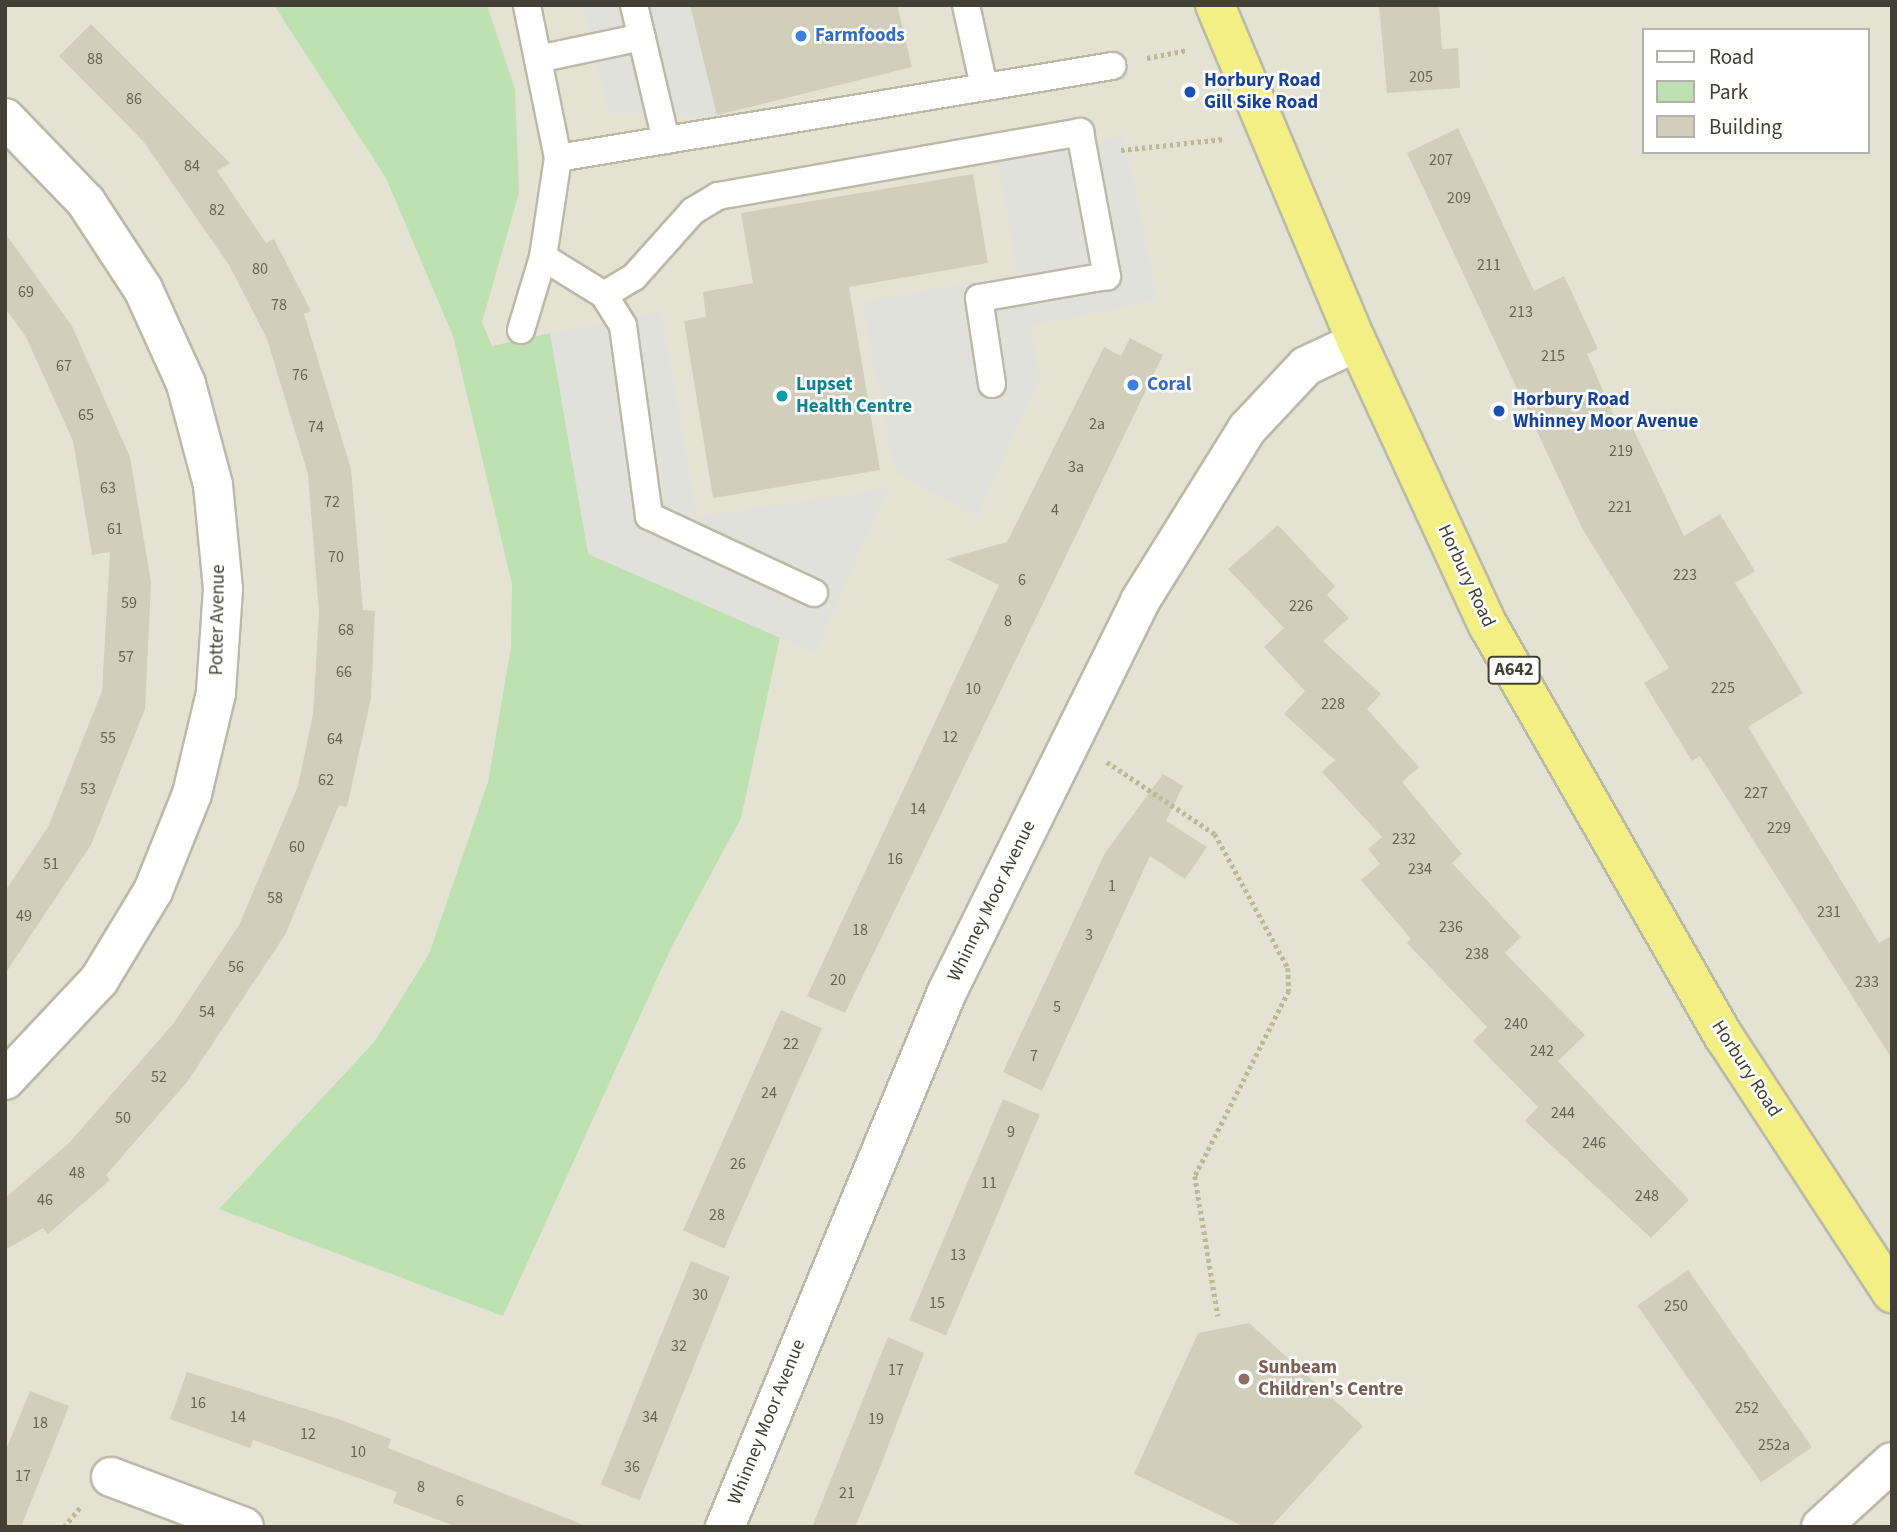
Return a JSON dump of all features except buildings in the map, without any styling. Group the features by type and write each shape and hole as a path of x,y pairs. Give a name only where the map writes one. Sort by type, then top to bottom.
{"highway":[{"name":"Horbury Road","path":"1215,5 1266,134 1357,342 1488,625 1725,1038 1892,1293"}],"street":[{"name":"Potter Avenue","path":"5,118 86,202 143,289 186,384 213,485 223,589 216,693 192,794 153,891 99,980 5,1080"},
{"name":"Whinney Moor Avenue","path":"725,1527 947,992 1140,601 1247,429 1306,366 1357,342"},
{"path":"1821,1527 1892,1462"},
{"path":"111,1476 244,1527"}],"lane":[{"path":"521,330 543,257 558,158 527,5"},
{"path":"634,5 666,140"},
{"path":"966,5 984,87"},
{"path":"538,59 642,37"},
{"path":"558,158 1112,66"},
{"path":"604,295 634,277 694,211 742,188 1080,132 1107,276 979,298 992,384"},
{"path":"543,257 604,295 623,326 649,516 814,593"}],"path":[{"path":"1112,66 1229,40"},
{"path":"1084,153 1266,134"},
{"path":"1071,738 1214,834 1288,968 1289,990 1195,1175 1218,1316"}],"shaded area":[{"path":"5,5 1892,5 1892,1527 5,1527"},
{"path":"582,5 690,5 717,115 609,114"},
{"path":"1124,136 1157,300 1030,326 1040,378 977,517 895,473 861,302 1017,273 998,161"},
{"path":"661,311 697,516 888,488 815,653 588,554 550,333"}],"green space":[{"path":"274,5 487,5 515,89 519,193 482,322 492,346 550,333 589,554 780,637 741,818 671,948 503,1316 219,1209 375,1041 429,954 488,782 511,647 512,584 453,336 386,178"}],"place":[{"name":"Farmfoods","path":"801,36"},
{"name":"Horbury Road Gill Sike Road","path":"1190,92"},
{"name":"Coral","path":"1133,385"},
{"name":"Lupset Health Centre","path":"782,396"},
{"name":"Horbury Road Whinney Moor Avenue","path":"1499,411"},
{"name":"Sunbeam Children's Centre","path":"1244,1379"}]}
